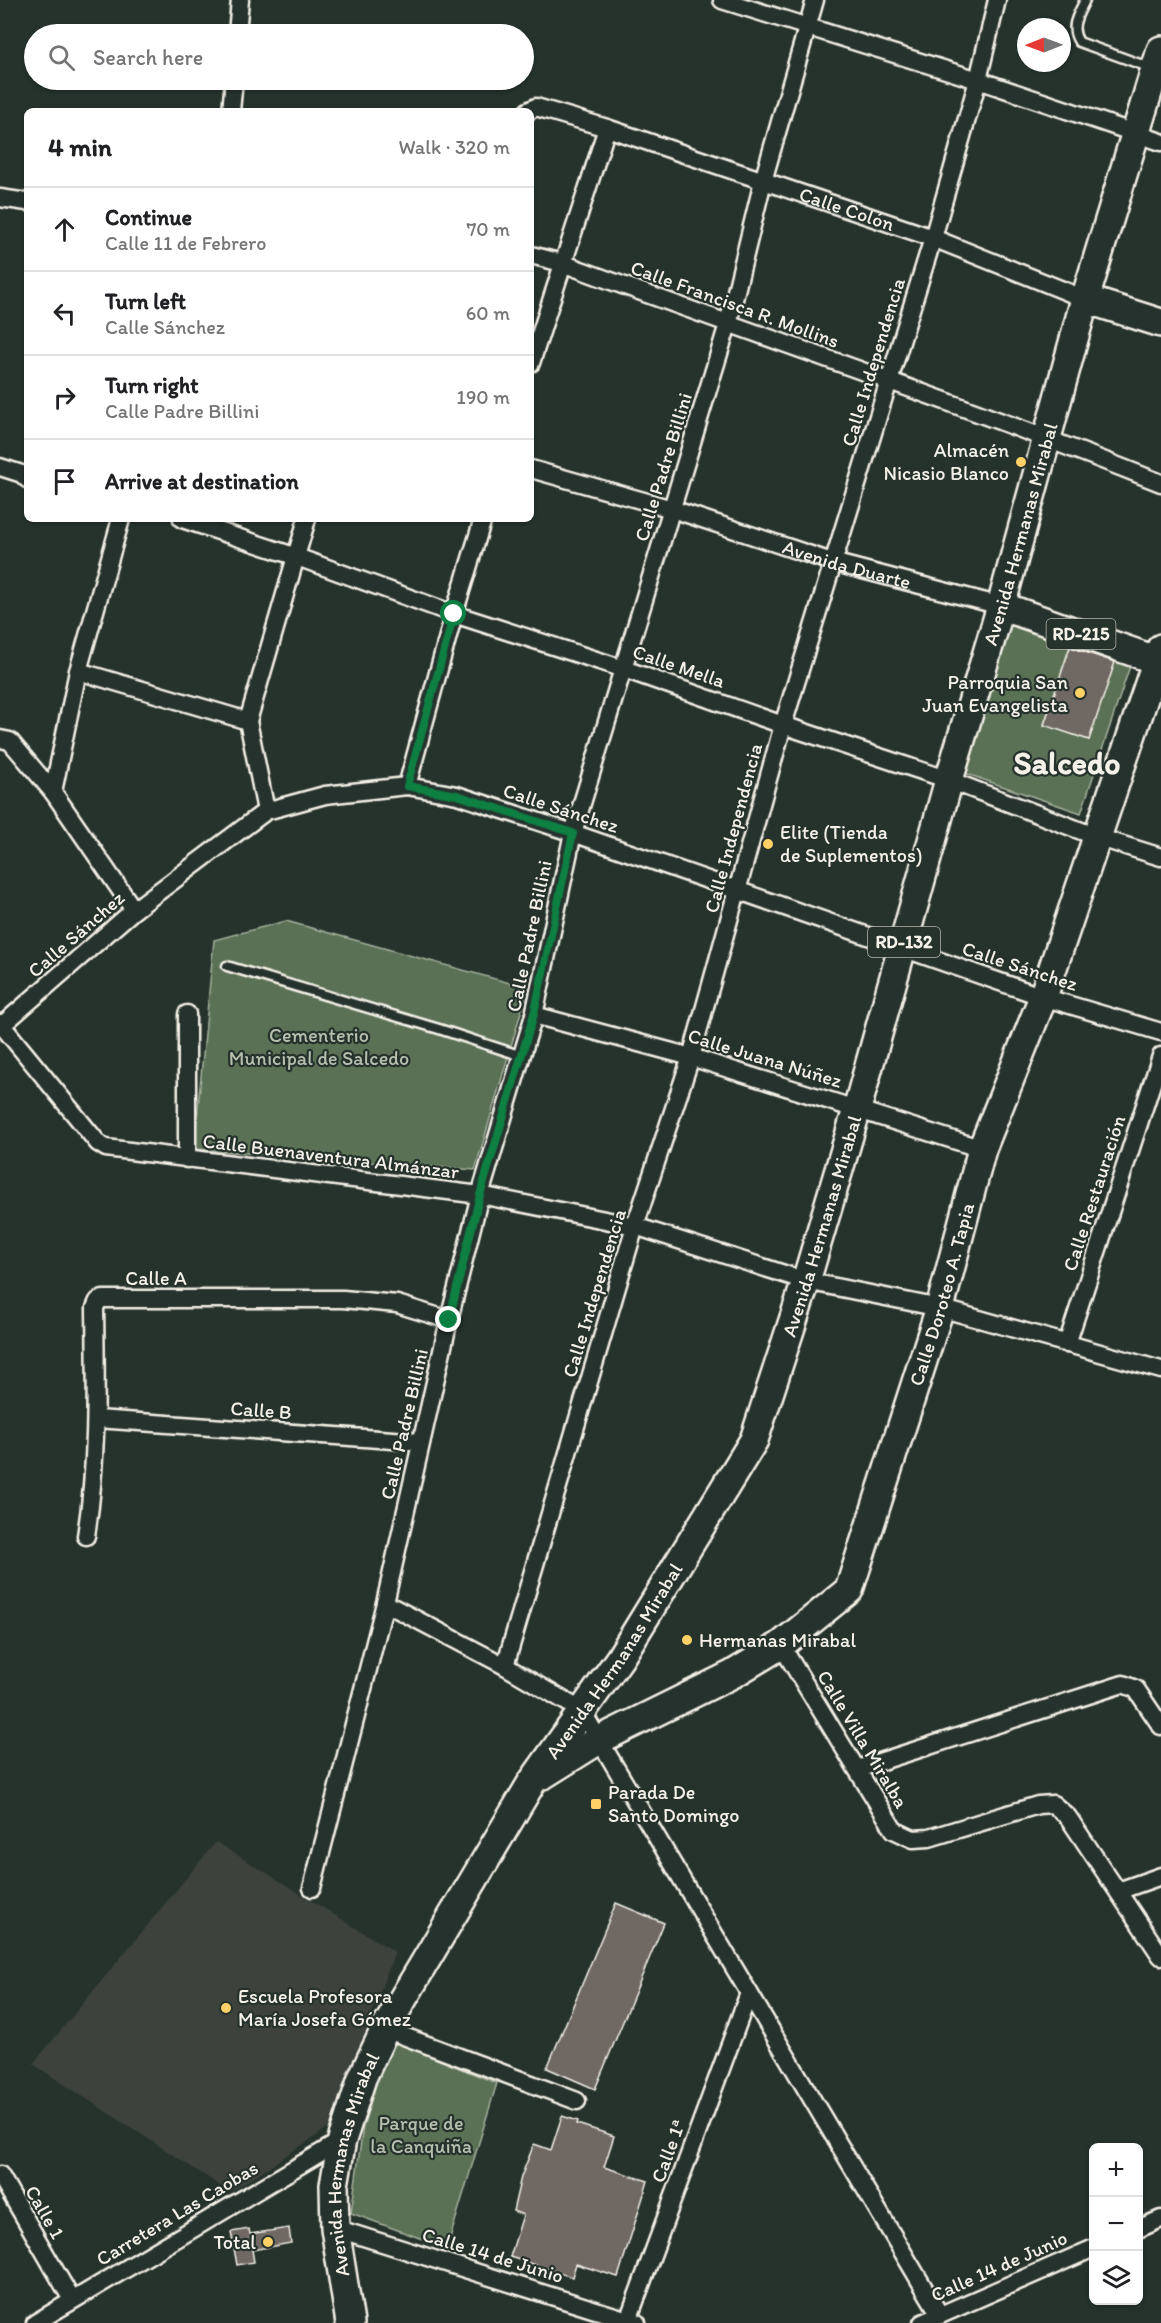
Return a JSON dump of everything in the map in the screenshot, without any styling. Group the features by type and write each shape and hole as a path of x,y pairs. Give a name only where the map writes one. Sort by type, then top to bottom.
{"main road":[{"name":"Avenida Hermanas Mirabal","path":"350,2323 335,2228 334,2185 342,2140 362,2078 386,2029 532,1782 620,1658 754,1440 806,1281 857,1108 949,780 1049,438 1085,299 1158,60"},
{"name":"Calle Colón","path":"1085,299 1161,323"},
{"name":"Avenida Duarte","path":"1001,606 1160,657"},
{"name":"Calle Doroteo A. Tapia","path":"532,1782 599,1740 733,1674 781,1645 849,1590 940,1308 982,1149 1043,997 1160,657"}],"street":[{"path":"238,24 240,0"},
{"path":"722,0 978,80 1161,142"},
{"name":"Calle Padre Billini","path":"312,1888 385,1603 449,1320 480,1195 534,1014 573,833 728,324 763,181 815,0"},
{"name":"Calle Independencia","path":"505,1666 635,1226 691,1057 783,725 933,238 978,80 997,0"},
{"path":"233,108 234,90"},
{"name":"Calle Colón","path":"534,108 607,128 933,238 1085,299"},
{"path":"534,353 607,128"},
{"path":"0,198 24,202"},
{"name":"Calle Francisca R. Mollins","path":"534,256 562,263 890,380 1049,438 1161,483"},
{"path":"0,467 24,476"},
{"name":"Avenida Duarte","path":"534,471 672,509 832,562 1001,606"},
{"path":"53,792 78,670 120,522"},
{"name":"Calle Mella","path":"191,522 297,557 454,614 624,669 949,780 1097,837 1161,857"},
{"path":"266,811 248,721 306,522"},
{"path":"407,786 454,614 482,522"},
{"path":"78,670 248,721"},
{"path":"0,739 10,741 53,792 134,910"},
{"name":"Calle Sánchez","path":"0,1025 134,910 266,811 325,795 407,786 457,795 573,833 1043,997 1161,1032"},
{"path":"187,1014 187,1159"},
{"name":"Calle Juana Núñez","path":"534,1014 691,1057 982,1149"},
{"name":"Calle Buenaventura Almánzar","path":"0,1025 98,1143 116,1150 480,1195 635,1226 806,1281 940,1308 1161,1370"},
{"name":"Calle Restauración","path":"1066,1344 1161,1056"},
{"name":"Calle A","path":"86,1536 93,1493 97,1419 95,1308 98,1301 103,1299 343,1299 397,1304 449,1320"},
{"name":"Calle B","path":"97,1419 422,1442"},
{"path":"385,1603 505,1666 582,1711 940,2315"},
{"name":"Calle Villa Miralba","path":"781,1645 894,1830 913,1839 930,1838 1038,1805 1053,1804 1068,1817 1161,1956"},
{"path":"857,1769 1123,1684 1136,1689 1161,1726"},
{"path":"1118,1892 1161,1876"},
{"name":"Calle 1ª","path":"631,2322 749,1993"},
{"path":"386,2029 577,2101"},
{"name":"Carretera Las Caobas","path":"35,2323 342,2140"},
{"name":"Calle 1","path":"0,2175 72,2300"},
{"path":"1143,2227 1161,2219"},
{"name":"Calle 14 de Junio","path":"335,2228 631,2322"},
{"name":"Calle 14 de Junio","path":"922,2323 1089,2250"}],"lane":[{"path":"1085,0 1074,24 1074,34 1079,42 1158,60"},
{"path":"227,966 522,1056"}],"shaded area":[{"name":"Escuela Profesora María Josefa Gómez","path":"216,1842 395,1952 328,2128 230,2192 33,2064"}],"green space":[{"path":"1007,624 1070,646 1044,724 1089,740 1115,661 1130,666 1081,813 958,771"},
{"name":"Cementerio Municipal de Salcedo","path":"286,921 528,988 475,1170 194,1149 214,940"},
{"name":"Parque de la Canquiña","path":"389,2040 497,2083 447,2248 351,2213 363,2127"}],"building":[{"name":"Parroquia San Juan Evangelista","path":"1070,647 1115,662 1089,740 1044,725"},
{"path":"616,1903 664,1923 595,2089 547,2068"},
{"path":"562,2116 578,2121 577,2124 614,2136 604,2167 648,2181 618,2277 576,2264 572,2277 510,2257 523,2215 513,2211 521,2177 534,2144 551,2150"},
{"path":"289,2228 291,2243 252,2250 254,2262 237,2265 231,2232 249,2229 250,2234"}],"place":[{"name":"Almacén Nicasio Blanco","path":"1021,462"},
{"name":"Parroquia San Juan Evangelista","path":"1080,693"},
{"name":"Elite (Tienda de Suplementos)","path":"768,844"},
{"name":"Hermanas Mirabal","path":"687,1640"},
{"name":"Parada De Santo Domingo","path":"596,1804"},
{"name":"Escuela Profesora María Josefa Gómez","path":"226,2008"},
{"name":"Total","path":"268,2242"}],"district":[{"name":"Salcedo","path":"1067,763"}],"route":[{"path":"449,1320 480,1195 534,1014 573,833 457,795 407,786 454,614"}]}
